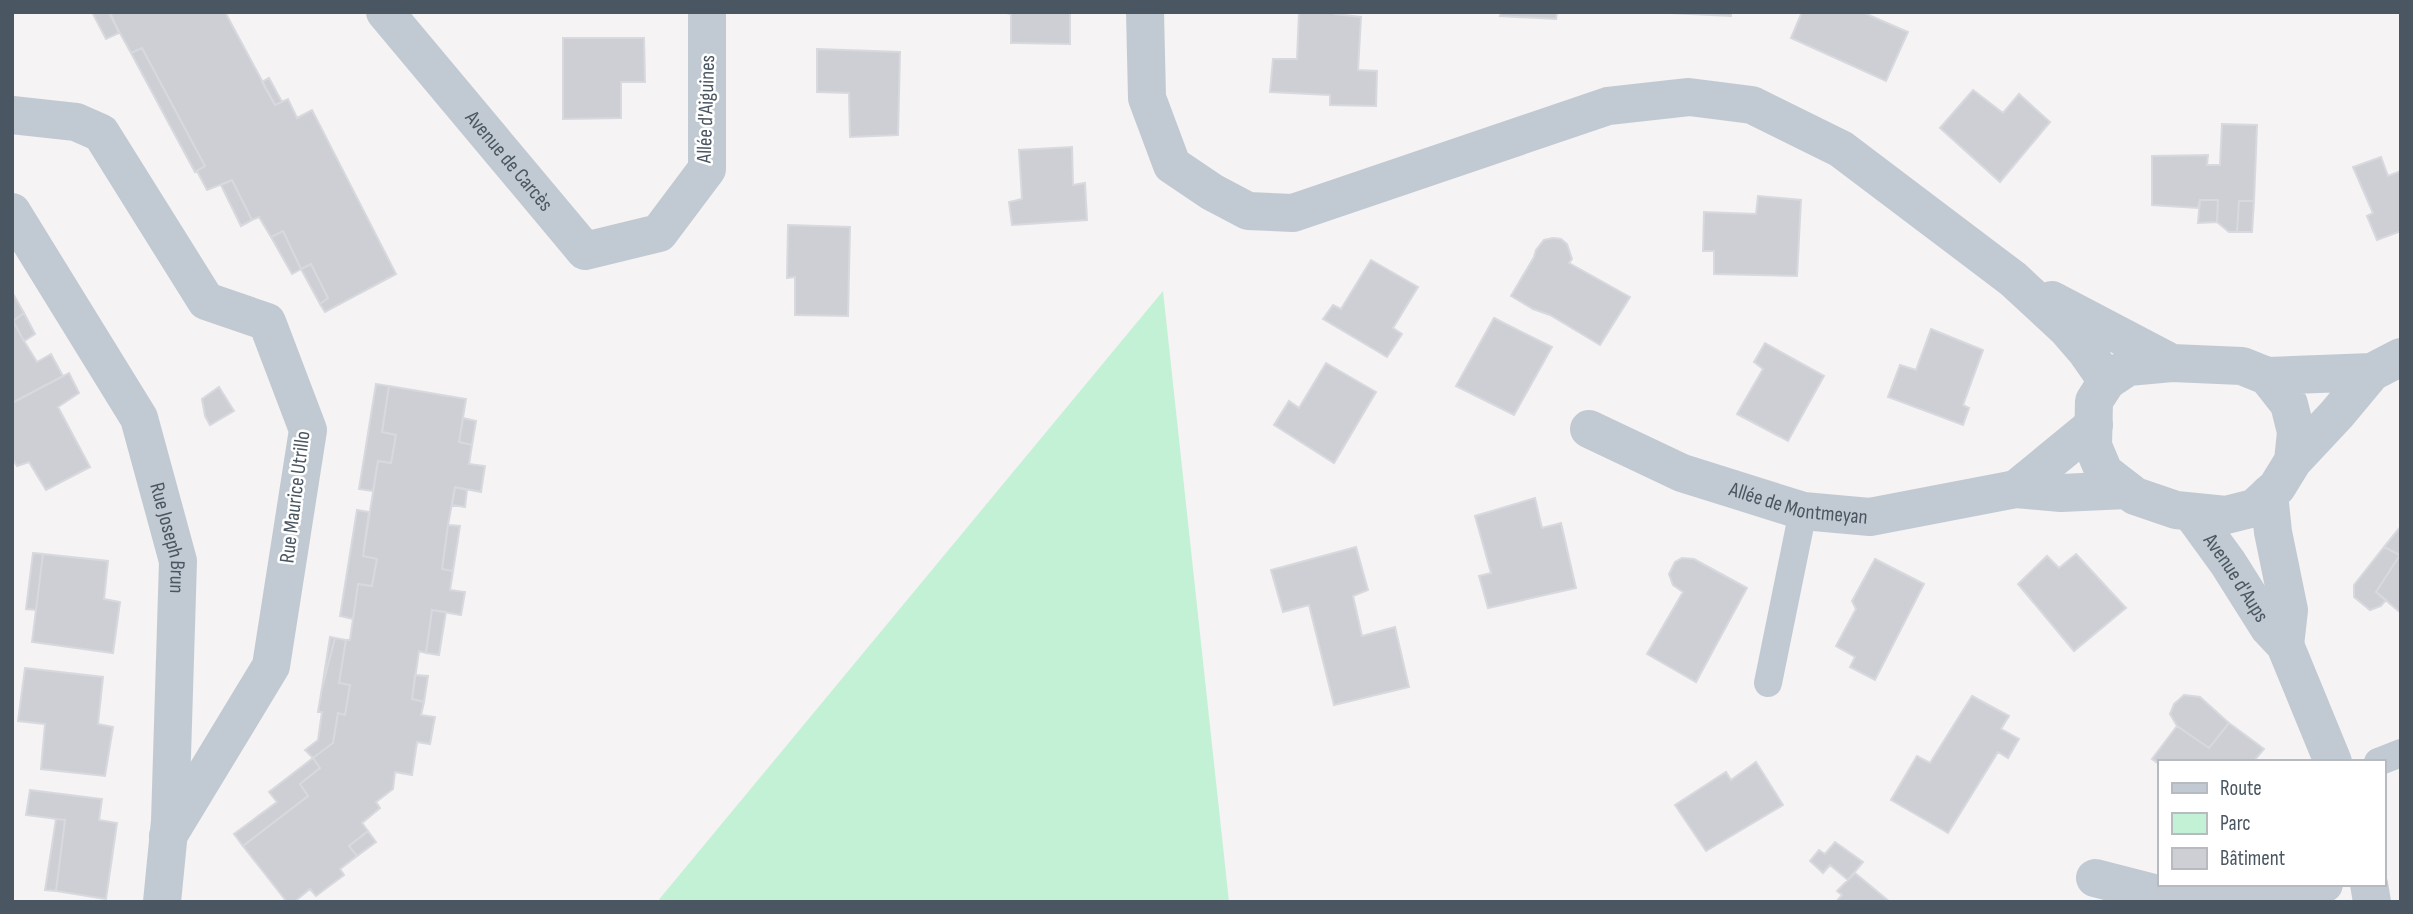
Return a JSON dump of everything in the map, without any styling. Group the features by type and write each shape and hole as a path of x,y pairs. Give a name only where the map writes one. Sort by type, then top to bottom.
{"street":[{"name":"Avenue de Carcès","path":"385,12 584,251 659,233"},
{"name":"Allée d'Aiguines","path":"659,233 707,169 707,12"},
{"path":"1145,12 1147,98 1172,165 1212,192 1248,211 1293,213 1608,106 1689,97 1752,105 1840,149 2013,279 2067,329 2107,381"},
{"name":"Rue Maurice Utrillo","path":"12,115 76,122 101,133 206,301 267,322 309,430 271,666 168,836"},
{"name":"Rue Joseph Brun","path":"12,212 139,418 178,561 168,836 162,902"},
{"path":"2013,279 2172,363"},
{"path":"2172,363 2242,366 2267,376 2386,365 2293,461 2277,487 2254,508 2226,515 2191,512 2176,510 2135,496 2104,472 2093,446 2094,401 2107,381 2128,367 2172,363"},
{"path":"2267,376 2289,404 2296,432 2293,461"},
{"name":"Allée de Montmeyan","path":"2017,489 2094,425"},
{"name":"Allée de Montmeyan","path":"1589,429 1682,473 1803,511 1870,517 2017,489 2061,493 2127,489"},
{"name":"Avenue d'Aups","path":"2270,494 2273,532 2289,610 2285,645"},
{"name":"Avenue d'Aups","path":"2191,512 2228,563 2269,628 2285,645 2332,760"},
{"path":"2095,878 2173,898 2270,897 2316,886"}],"lane":[{"path":"1768,683 1803,511"},
{"path":"2383,760 2401,753"}],"green space":[{"path":"1163,291 1229,902 657,902"}],"building":[{"path":"92,12 110,12 119,33 106,39"},
{"path":"225,12 275,105 288,99 297,118 312,110 396,274 325,312 320,304 328,298 311,264 301,269 283,231 271,237 259,217 252,220 232,180 207,190 197,171 205,166 142,48 131,53 109,13"},
{"path":"1002,12 1070,12 1070,44 1011,43 1011,14"},
{"path":"1299,12 1335,12 1361,17 1358,70 1377,71 1376,106 1330,105 1330,95 1270,92 1273,59 1297,59"},
{"path":"1501,12 1557,12 1556,19 1500,16"},
{"path":"1649,12 1731,12 1731,16"},
{"path":"1802,12 1862,12 1908,32 1886,81 1791,38"},
{"path":"563,38 644,38 645,82 621,82 621,118 563,119"},
{"path":"142,48 205,166 195,172 131,53"},
{"path":"817,49 900,52 898,135 850,137 849,93 817,92"},
{"path":"269,78 282,102 275,105 262,82"},
{"path":"1973,90 2003,113 2019,94 2050,122 2000,182 1940,128"},
{"path":"2222,124 2257,125 2254,201 2239,201 2237,232 2229,232 2217,222 2218,200 2200,200 2198,208 2152,205 2152,156 2208,155 2207,165 2220,165"},
{"path":"1072,147 1073,185 1085,183 1087,220 1012,225 1009,202 1022,199 1019,150"},
{"path":"2381,157 2388,176 2401,171 2401,231 2377,240 2367,216 2373,213 2353,167"},
{"path":"232,180 252,220 241,226 221,185"},
{"path":"1758,196 1801,200 1797,276 1714,274 1714,251 1703,251 1704,212 1756,214"},
{"path":"2200,200 2218,200 2217,222 2198,223"},
{"path":"2239,201 2254,201 2252,232 2237,232"},
{"path":"788,225 850,227 848,316 795,315 795,277 787,278"},
{"path":"283,231 301,269 292,274 271,237"},
{"path":"1561,239 1567,244 1572,259 1569,263 1630,297 1600,345 1550,315 1511,296 1536,250 1544,240"},
{"path":"1371,260 1418,287 1393,328 1402,334 1387,357 1323,319 1333,305 1341,309"},
{"path":"311,264 328,298 320,304 301,269"},
{"path":"12,292 24,313 13,321 24,341 37,362 51,354 63,376 12,403"},
{"path":"24,313 35,334 24,341 13,321"},
{"path":"1494,318 1552,347 1514,415 1456,386"},
{"path":"1931,329 1983,350 1963,405 1969,408 1963,425 1888,397 1900,365 1916,370"},
{"path":"1765,343 1824,376 1788,441 1737,414 1763,369 1754,362"},
{"path":"1326,363 1376,392 1334,463 1274,425 1289,401 1299,408"},
{"path":"69,373 79,393 58,407 90,467 46,490 29,462 17,466 12,458 12,403"},
{"path":"376,384 389,386 382,432 396,435 391,463 378,461 373,491 359,489"},
{"path":"389,386 466,399 459,442 472,445 469,464 485,466 481,492 455,487 448,525 442,569 453,571 450,590 465,592 461,615 432,610 426,653 419,651 412,699 424,702 421,715 435,717 430,744 417,742 412,775 395,772 393,789 376,802 380,808 362,823 368,831 349,846 357,856 340,869 344,875 316,896 310,889 294,902 287,902 243,846 308,796 300,784 320,768 313,758 333,743 338,713 345,715 350,685 339,683 346,640 350,640 358,584 372,586 377,559 363,556 378,461 391,463 396,435 382,432"},
{"path":"219,387 234,411 210,425 205,416 202,399"},
{"path":"463,418 476,421 472,445 459,442"},
{"path":"455,487 467,490 465,507 452,505"},
{"path":"1535,498 1542,528 1561,523 1576,588 1488,608 1479,576 1491,573 1475,516"},
{"path":"357,510 369,512 363,556 377,559 372,586 358,584 353,619 340,616"},
{"path":"448,525 460,526 453,571 442,569"},
{"path":"2401,526 2401,613 2376,592 2400,555 2384,547"},
{"path":"1356,547 1368,590 1353,596 1362,636 1395,627 1409,687 1334,705 1309,605 1283,612 1271,570"},
{"path":"2384,547 2400,555 2376,592 2386,600 2381,606 2370,610 2354,597 2354,585"},
{"path":"33,553 43,554 36,610 26,609"},
{"path":"43,554 108,561 104,599 120,602 113,653 32,642"},
{"path":"2076,554 2126,608 2074,651 2018,584 2047,556 2059,568"},
{"path":"1682,558 1694,559 1747,588 1696,682 1647,654 1683,592 1673,585 1669,574 1675,562"},
{"path":"1875,559 1924,584 1875,680 1850,667 1855,657 1836,646 1856,609 1852,601"},
{"path":"432,610 446,612 439,655 426,653"},
{"path":"330,637 335,638 322,688"},
{"path":"335,638 346,640 339,683 350,685 345,715 338,713 333,743 313,758 305,750 318,740 322,712 318,712 322,688"},
{"path":"25,668 103,677 98,724 113,727 105,776 41,769 45,724 18,721"},
{"path":"415,675 428,676 424,702 412,699"},
{"path":"2184,695 2200,697 2229,723 2209,748 2177,726 2170,714 2174,704"},
{"path":"1972,696 2009,716 2001,729 2019,739 2008,758 1998,752 1948,833 1891,800 1917,756 1930,763"},
{"path":"2229,723 2264,749 2255,760 2158,760 2158,763 2152,759 2177,726 2209,748"},
{"path":"313,758 320,768 300,784 308,796 243,846 234,834 277,802 269,792"},
{"path":"1756,762 1783,805 1706,851 1675,805 1726,772 1731,780"},
{"path":"30,790 102,799 99,820 117,823 106,899 56,891 65,820 26,815"},
{"path":"56,819 65,820 56,891 45,890"},
{"path":"368,831 376,842 357,856 349,846"},
{"path":"1835,842 1863,862 1848,880 1830,865 1823,873 1810,861 1819,850 1825,854"},
{"path":"1855,873 1890,902 1836,902 1842,895 1837,891"}]}
